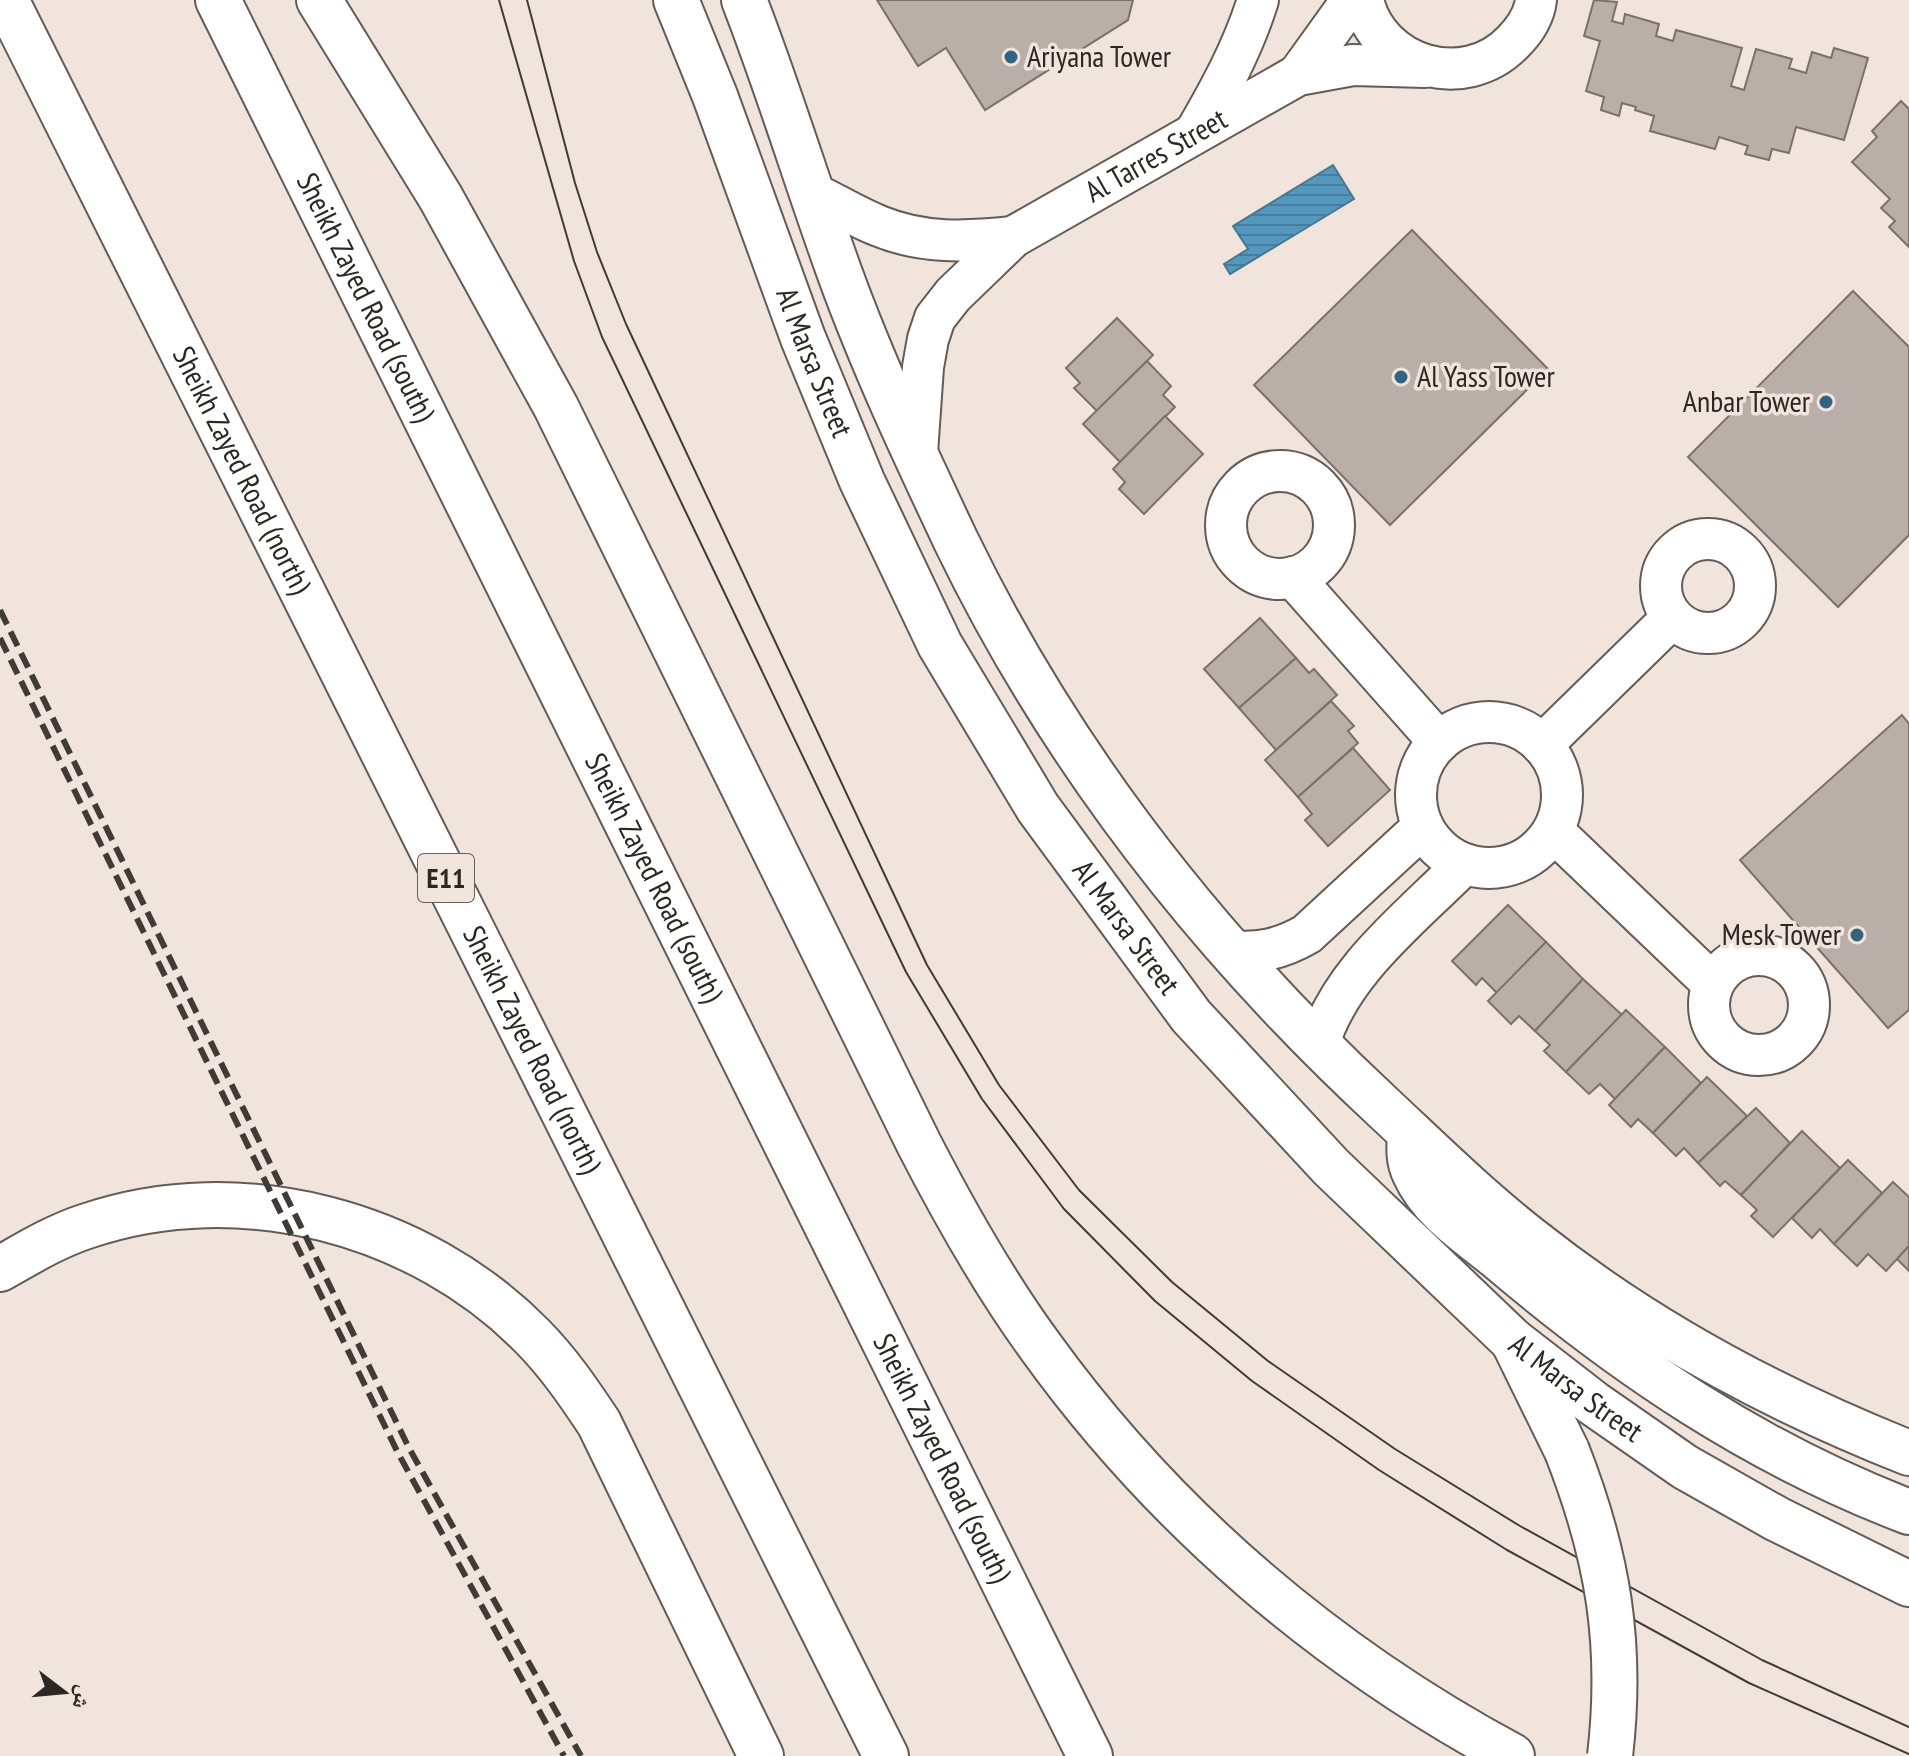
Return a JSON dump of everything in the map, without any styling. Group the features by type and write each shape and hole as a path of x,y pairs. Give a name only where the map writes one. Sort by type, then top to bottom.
{"main road":[{"name":"Sheikh Zayed Road (north)","path":"6,0 886,1756"},
{"name":"Sheikh Zayed Road (south)","path":"218,0 1090,1756"},
{"path":"319,0 441,198 528,354 610,513 919,1144 973,1243 1032,1335 1090,1411 1144,1473 1201,1532 1261,1587 1325,1638 1392,1685 1461,1729 1512,1756"},
{"name":"Al Marsa Street","path":"676,0 715,96 803,338 862,481 940,645 1038,808 1191,1016 1331,1167 1513,1341 1593,1403 1685,1467 1777,1519 1909,1584"},
{"name":"Al Marsa Street","path":"744,0 773,73 812,193 875,362 957,543 1053,715 1107,797 1166,876 1229,951 1318,1047 1472,1191 1535,1243 1625,1306 1707,1357 1777,1394 1909,1453"},
{"path":"1410,1133 1409,1155 1415,1174 1440,1208 1599,1339 1732,1429 1807,1469 1909,1512"},
{"path":"0,1269 40,1246 87,1226 137,1213 187,1207 242,1206 296,1212 349,1224 400,1243 448,1269 492,1300 533,1336 569,1378 599,1423 761,1756"},
{"path":"1513,1341 1567,1451 1594,1527 1611,1605 1616,1658 1610,1756"}],"street":[{"path":"1194,133 1234,63 1258,0"},
{"name":"Al Tarres Street","path":"1298,75 1352,0"},
{"path":"1363,0 1366,14 1380,37 1400,55 1425,67"},
{"name":"Al Tarres Street","path":"917,453 923,367 935,318 953,295 1013,237 1298,75 1353,65 1453,70 1480,65 1504,51 1524,31 1536,0"},
{"name":"Al Tarres Street","path":"812,193 903,235 935,241 967,242 1013,237"},
{"path":"1293,577 1439,742"},
{"path":"1542,745 1672,618"},
{"path":"1480,722 1502,723 1524,731 1542,745 1555,765 1561,786 1560,809 1553,831 1538,849 1519,862 1496,868 1480,868 1447,856 1433,843 1423,827 1416,805 1417,782 1424,760 1439,742 1458,729 1480,722"},
{"path":"1229,951 1270,951 1307,934 1423,827"},
{"path":"1553,831 1713,984"},
{"path":"1318,1047 1330,1013 1349,982 1464,864"}],"water":[{"path":"1333,165 1354,199 1230,274 1224,264 1248,249 1233,226"}],"building":[{"name":"Ariyana Tower","path":"877,0 1133,0 1128,20 985,110 946,48 918,66"},
{"path":"1594,0 1617,2 1612,21 1623,24 1625,14 1659,24 1656,36 1673,41 1676,30 1742,48 1731,86 1744,90 1756,49 1792,59 1789,68 1806,73 1812,52 1831,58 1834,48 1868,58 1844,140 1796,127 1789,153 1772,149 1769,160 1745,154 1748,146 1719,137 1715,149 1650,131 1654,116 1635,110 1636,107 1622,103 1619,116 1601,110 1604,97 1586,91 1600,41 1584,36"},
{"path":"1901,101 1909,109 1909,247 1889,227 1895,221 1881,208 1890,199 1852,162 1877,137 1872,131"},
{"name":"Al Yass Tower","path":"1412,230 1548,369 1390,525 1254,385"},
{"name":"Anbar Tower","path":"1853,291 1909,347 1909,535 1838,607 1688,457"},
{"path":"1117,318 1153,355 1097,411 1074,388 1080,383 1066,368"},
{"path":"1147,361 1171,386 1163,395 1175,407 1120,462 1083,424"},
{"path":"1165,416 1203,454 1144,514 1119,489 1125,482 1113,469"},
{"path":"1260,618 1296,658 1239,708 1204,669"},
{"path":"1296,658 1309,673 1314,669 1337,695 1276,750 1239,708"},
{"path":"1331,701 1354,726 1348,731 1358,743 1298,797 1265,760"},
{"name":"Mesk Tower","path":"1902,715 1909,724 1909,1010 1888,1028 1740,860"},
{"path":"1353,748 1390,790 1328,846 1305,820 1312,814 1298,797"},
{"path":"1508,905 1546,942 1497,993 1482,978 1476,985 1452,961"},
{"path":"1546,942 1583,979 1535,1031 1519,1016 1511,1024 1488,1001"},
{"path":"1583,979 1622,1015 1566,1072 1544,1051 1550,1045 1535,1031"},
{"path":"1626,1010 1665,1047 1615,1099 1600,1084 1589,1094 1566,1072"},
{"path":"1665,1047 1701,1083 1653,1133 1638,1119 1631,1127 1609,1105"},
{"path":"1707,1077 1747,1116 1698,1163 1684,1148 1676,1156 1653,1133"},
{"path":"1756,1108 1790,1143 1741,1195 1725,1181 1720,1186 1698,1163"},
{"path":"1802,1131 1840,1168 1773,1237 1751,1216 1757,1210 1741,1195"},
{"path":"1848,1160 1882,1193 1834,1244 1820,1229 1812,1238 1792,1218"},
{"path":"1893,1182 1909,1197 1909,1246 1886,1271 1868,1254 1857,1266 1834,1244"},
{"path":"1909,1246 1909,1271 1897,1259"}],"tram line":[{"path":"499,0 574,261 602,337 906,972 982,1099 1064,1209 1155,1301 1252,1381 1379,1470 1507,1550 1749,1683 1909,1754"},
{"path":"527,0 575,183 597,252 626,324 927,965 999,1085 1079,1190 1172,1282 1268,1361 1395,1449 1520,1526 1762,1660 1909,1727"}],"railway":[{"path":"0,610 409,1448 581,1756"},
{"path":"0,638 398,1453 564,1756"}],"place":[{"name":"Ariyana Tower","path":"1011,57"},
{"name":"Al Yass Tower","path":"1401,377"},
{"name":"Anbar Tower","path":"1826,402"},
{"name":"Mesk Tower","path":"1857,935"}]}
